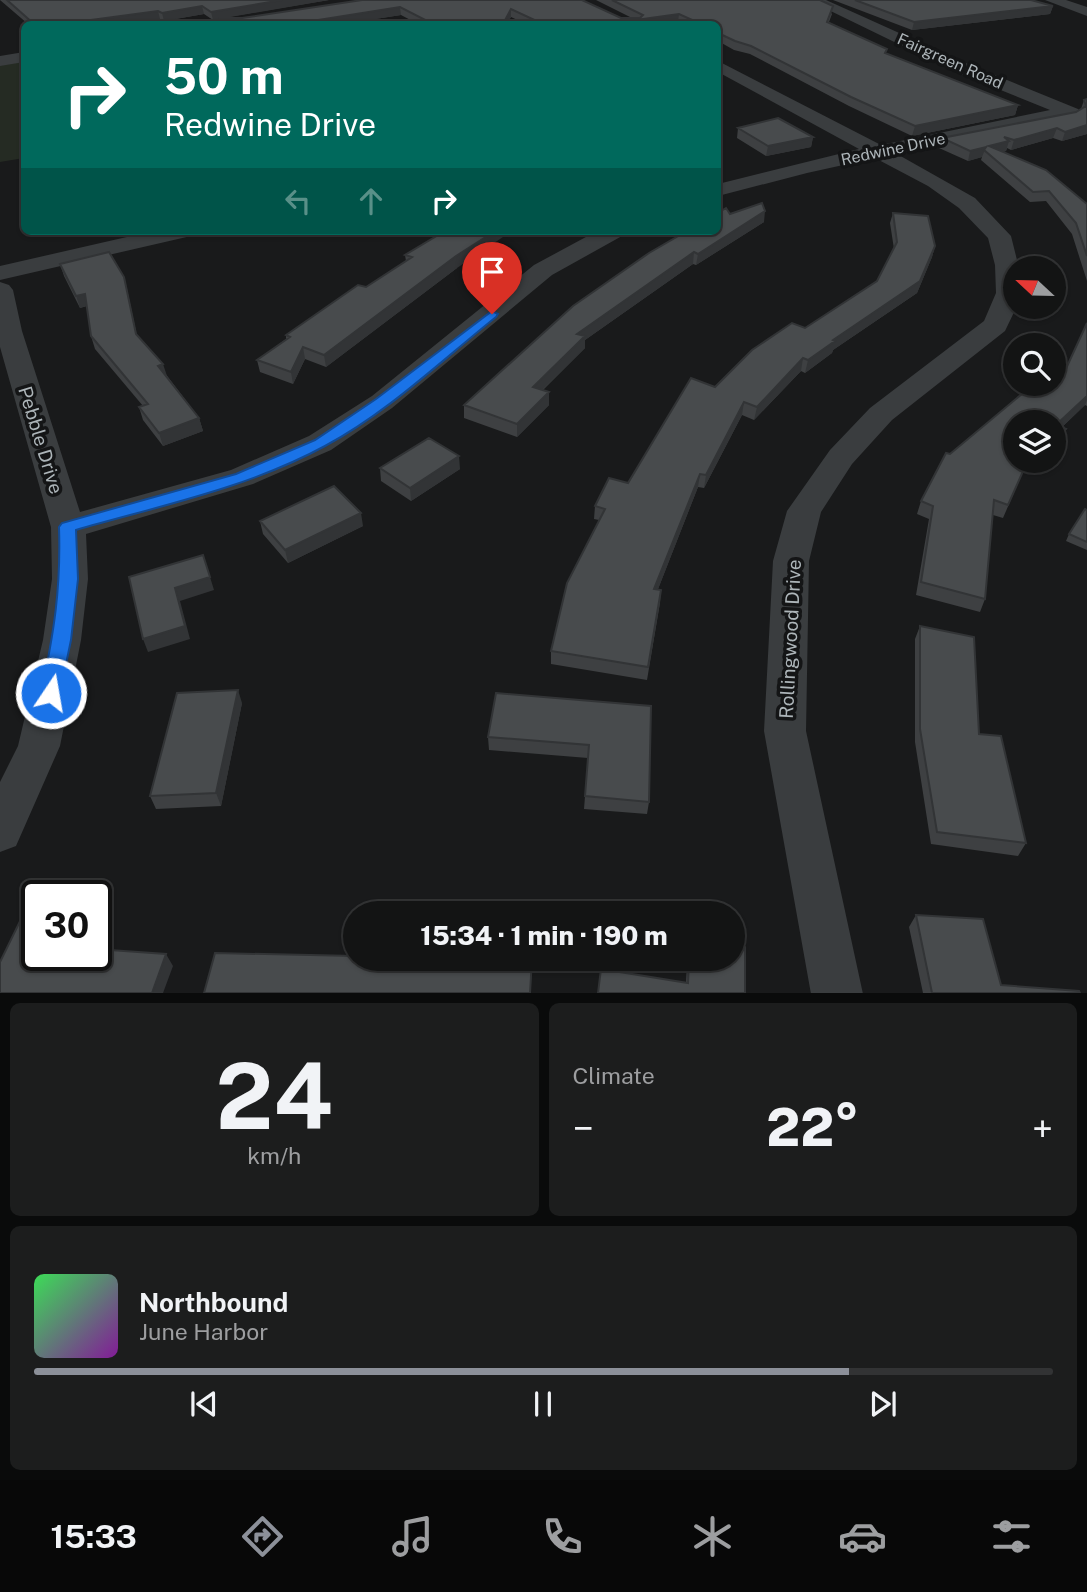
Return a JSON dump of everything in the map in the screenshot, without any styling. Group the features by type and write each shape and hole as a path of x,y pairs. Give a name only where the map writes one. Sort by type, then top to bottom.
{"street":[{"name":"Fairgreen Road","path":"815,0 962,68 1078,115"},
{"path":"1052,0 1087,12"},
{"path":"0,61 21,58"},
{"name":"Rollingwood Drive","path":"721,70 880,152 967,203 999,236 1007,265 1009,293 996,325 881,414 841,457 804,511 791,561 785,731 837,993"},
{"name":"Redwine Drive","path":"721,189 804,167 1078,115"},
{"path":"0,274 166,235"},
{"path":"68,527 242,477 320,443 382,402 543,271 605,235"},
{"name":"Pebble Drive","path":"0,290 9,331 68,527 70,579 62,640 39,746 0,831"}],"shaded area":[{"path":"21,61 21,158 0,162 0,65"}],"building":[{"path":"7,0 282,0 211,12 202,6 83,21 31,21"},
{"path":"362,0 582,0 621,18 640,18 643,15 612,0 820,0 833,6 827,22 887,49 885,53 1018,105 915,126 751,46 721,34 721,21 694,21 679,14 628,21 537,21 511,9 505,21 427,21 400,7 320,21 226,21 221,18 242,18"},
{"path":"855,0 1031,0 1053,6 914,22"},
{"path":"1087,99 1087,125 1065,132 1057,128 1014,140 1004,137 1009,141 989,146 1046,170 1087,204 1087,256 1076,223 1049,191 1033,192 984,150 986,147 970,151 942,138 1076,112 1086,106 1084,100"},
{"path":"778,118 813,137 768,146 738,128"},
{"path":"762,203 765,211 698,254 694,252 577,334 585,336 533,387 549,392 517,424 464,405 573,306 649,253 680,235 721,235 721,211 726,208 730,214"},
{"path":"893,213 928,216 935,246 920,281 808,360 803,358 757,407 744,402 706,475 700,474 654,589 661,590 648,667 551,651 567,583 605,509 595,506 609,478 628,483 691,378 715,387 752,350 792,323 805,328 877,281 897,242"},
{"path":"438,235 489,235 456,256 324,355 303,347 291,372 257,360 290,337 286,335 358,285 366,287 412,257 405,255"},
{"path":"109,252 124,277 136,334 163,364 158,366 199,418 159,433 139,407 148,404 91,336 85,294 76,296 60,264"},
{"path":"1087,323 1087,396 1066,416 1066,410 1003,410 1003,473 1022,473 1008,505 994,500 985,599 921,582 933,506 921,501 946,453 950,454 1019,396 1066,396 1066,369"},
{"path":"429,438 459,456 410,488 380,468"},
{"path":"334,486 361,513 285,550 260,521"},
{"path":"1085,509 1087,510 1087,542 1069,534"},
{"path":"203,555 210,577 175,588 185,626 143,639 129,577"},
{"path":"920,626 974,637 979,734 1001,736 1026,843 937,832 920,729"},
{"path":"238,690 216,793 150,796 177,693"},
{"path":"496,693 651,706 649,802 585,796 589,745 488,737"},
{"path":"916,915 983,919 1001,985 1080,993 932,993"},
{"path":"21,919 21,971 112,971 112,950 166,954 152,993 0,993 0,962"},
{"path":"215,953 343,956 343,971 531,971 530,993 204,993"},
{"path":"601,971 688,983 688,971 745,971 745,993 598,993"}],"route":[{"path":"51,693 62,640 70,579 68,527 242,477 320,443 382,402 492,314"}]}
